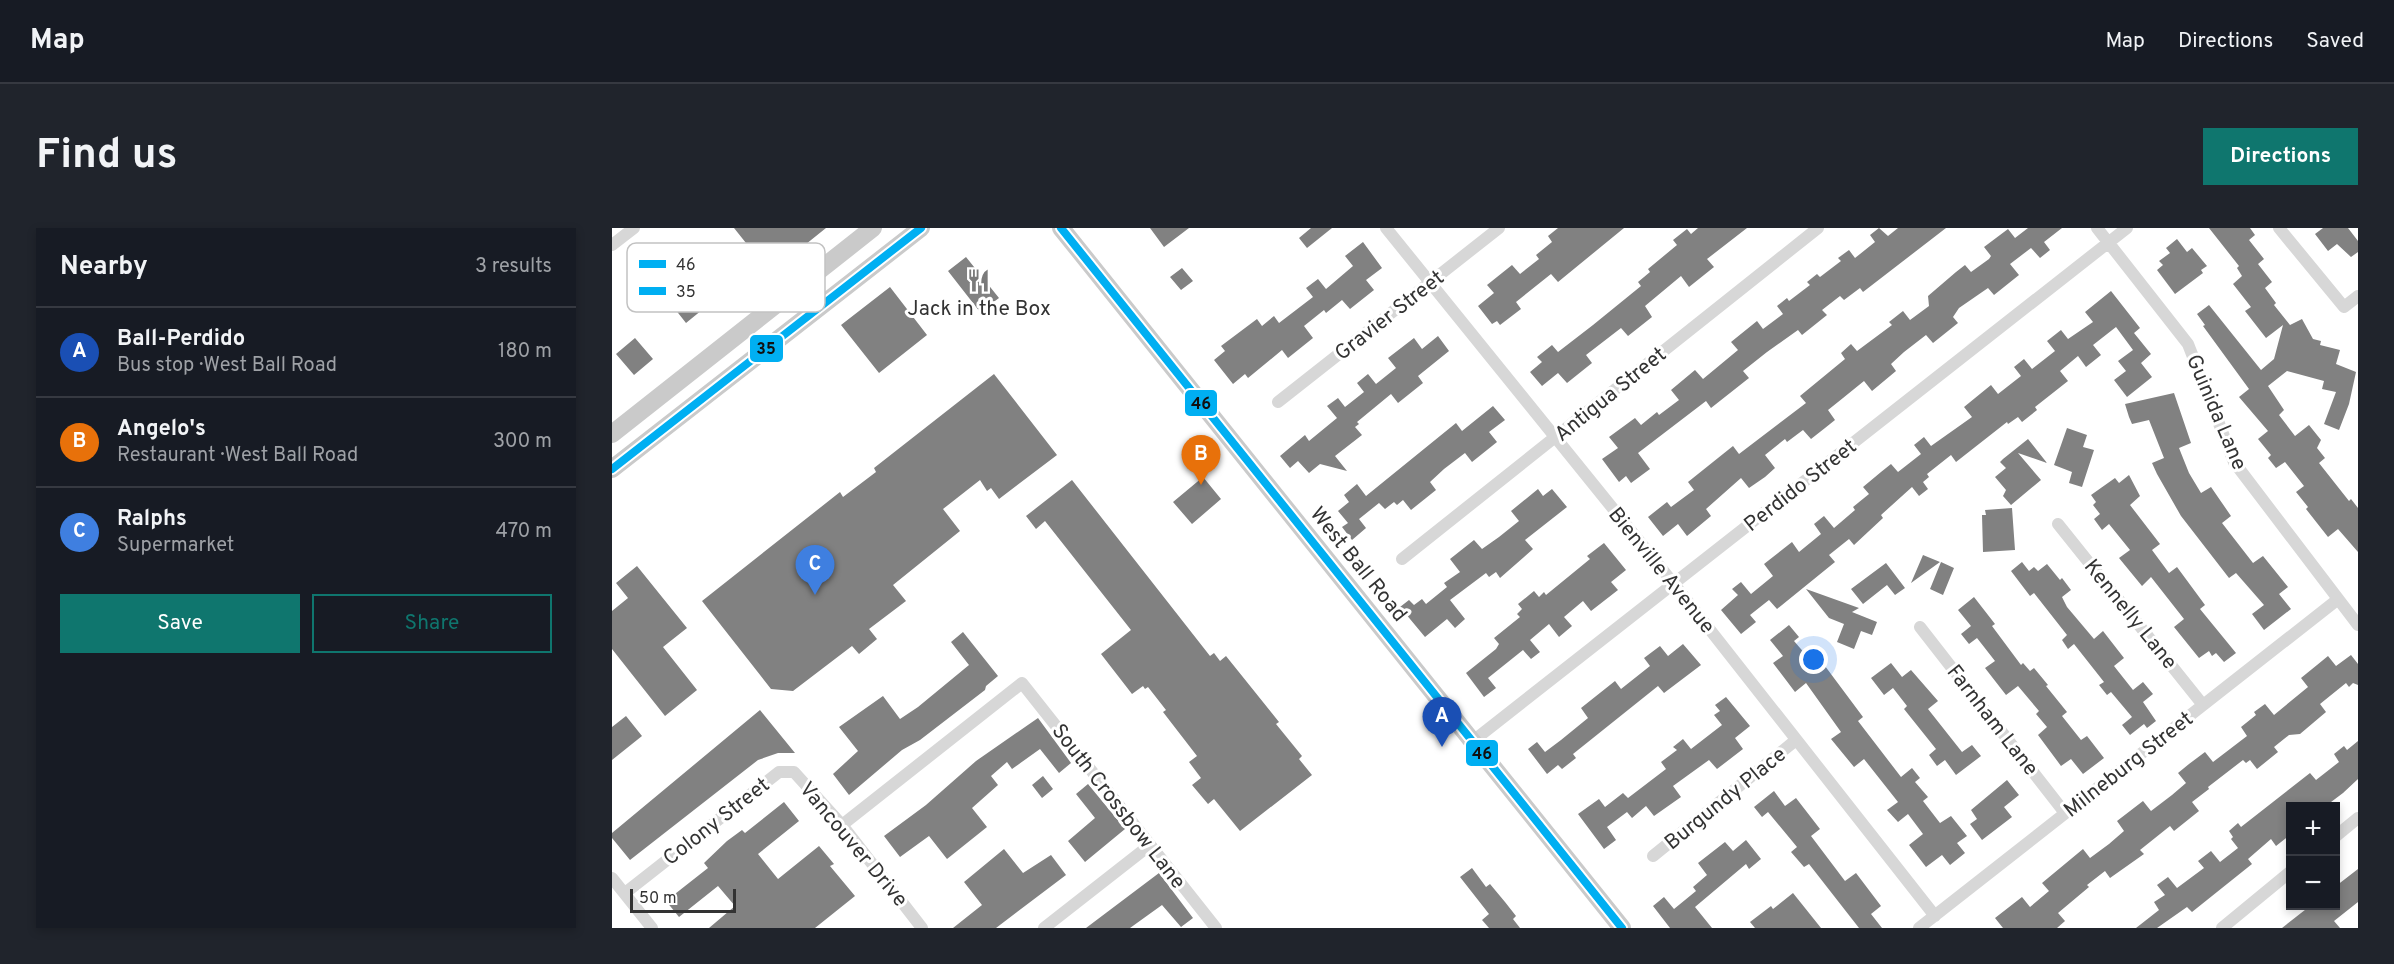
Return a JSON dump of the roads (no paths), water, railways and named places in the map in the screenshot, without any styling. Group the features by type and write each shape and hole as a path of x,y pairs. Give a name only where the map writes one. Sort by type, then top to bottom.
{"main road":[{"path":"825,266 873,228"},
{"path":"825,303 921,228"},
{"name":"West Ball Road","path":"1061,228 1622,928"},
{"path":"612,434 767,312"},
{"path":"612,469 813,312"}],"street":[{"path":"612,245 633,228"},
{"name":"Bienville Avenue","path":"1386,228 1674,584 1935,916"},
{"name":"Gravier Street","path":"1278,402 1499,228"},
{"name":"Antigua Street","path":"1402,559 1818,228"},
{"name":"Guinida Lane","path":"2097,228 2188,344 2234,462 2358,625"},
{"name":"Perdido Street","path":"1473,741 2127,228"},
{"path":"2279,228 2344,307 2358,296"},
{"name":"Kennelly Lane","path":"2058,524 2203,705"},
{"name":"Milneburg Street","path":"1919,928 2337,600"},
{"name":"Farnham Lane","path":"1920,627 2066,813"},
{"name":"South Crossbow Lane","path":"842,825 1022,683 1215,928"},
{"name":"Burgundy Place","path":"1653,856 1796,740"},
{"name":"Vancouver Drive","path":"779,772 794,772 842,825 922,928"},
{"name":"Colony Street","path":"625,893 779,772"},
{"path":"2340,833 2358,818"},
{"path":"1044,928 1150,845"},
{"path":"2222,928 2286,875"},
{"path":"612,878 652,928"}],"place":[{"name":"Jack in the Box","path":"979,280"},
{"name":"Angelo's","path":"1201,485"},
{"name":"Ralphs","path":"815,595"},
{"name":"Ball-Perdido","path":"1442,747"}]}
